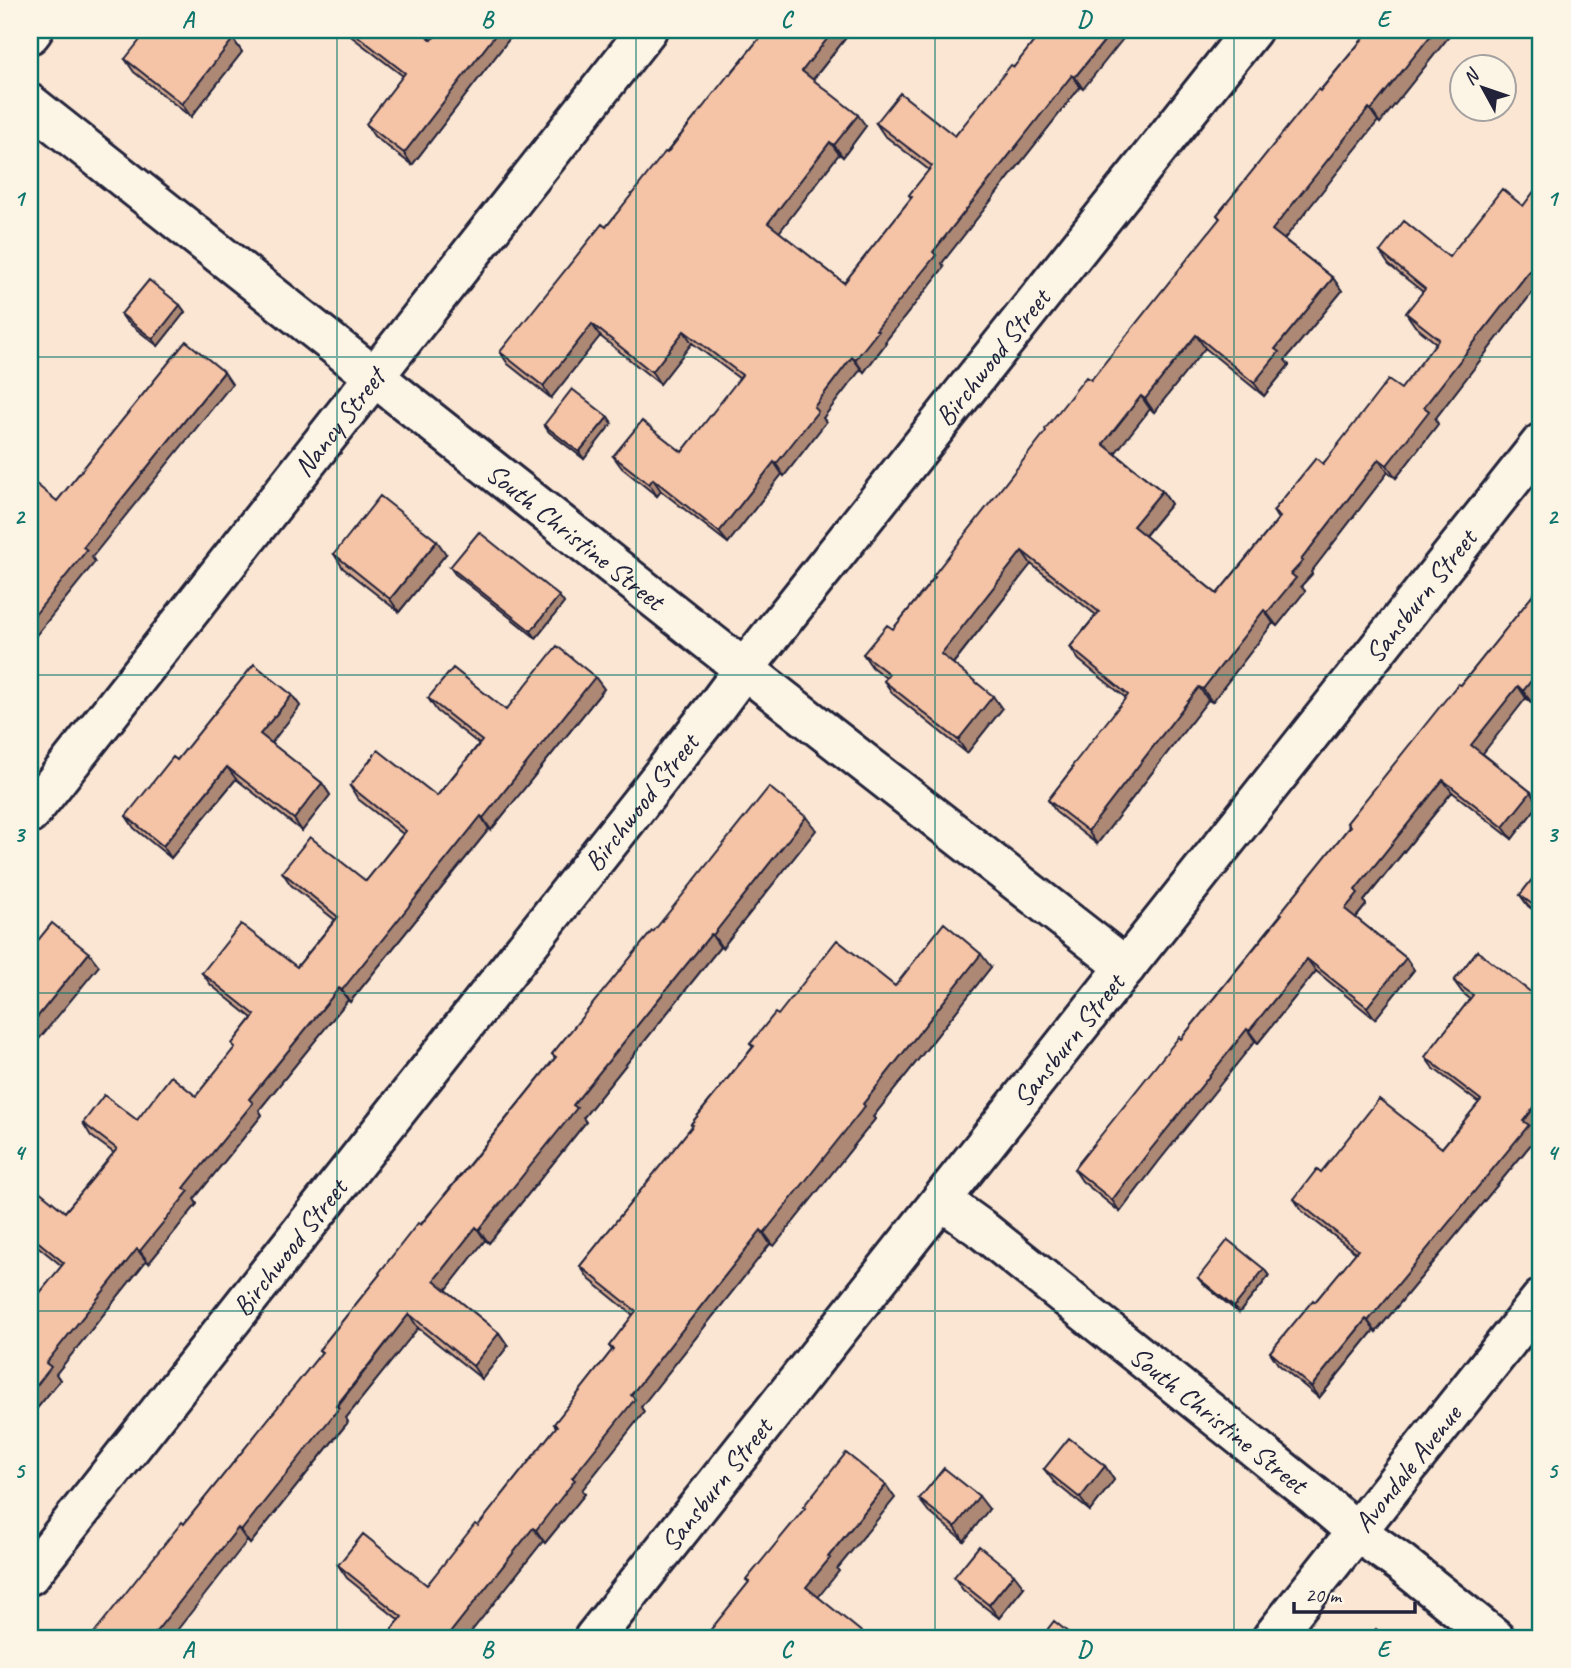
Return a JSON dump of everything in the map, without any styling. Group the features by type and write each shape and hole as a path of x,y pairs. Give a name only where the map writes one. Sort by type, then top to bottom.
{"street":[{"path":"30,34 33,30"},
{"name":"Nancy Street","path":"30,814 647,30"},
{"name":"Birchwood Street","path":"30,1575 1252,30"},
{"name":"South Christine Street","path":"30,104 744,669 1126,967"},
{"name":"Sansburn Street","path":"594,1638 1541,443"},
{"name":"South Christine Street","path":"941,1200 1357,1532 1401,1563 1495,1638"},
{"name":"Avondale Avenue","path":"1272,1638 1541,1299"}],"building":[{"path":"148,30 221,30 233,39 182,104 125,59"},
{"path":"350,30 419,30 432,40 439,30 499,30 404,153 366,124 405,73"},
{"path":"766,30 834,30 802,71 858,115 834,145 830,142 768,223 844,283 912,197 909,195 932,166 876,123 900,93 955,136 1011,65 1014,67 1043,30 1113,30 1075,77 1072,75 933,252 936,255 876,330 878,331 855,360 852,357 814,407 818,411 719,532 653,479 649,484 613,456 642,421 682,452 742,375 684,331 652,372 592,324 543,386 500,352 602,224 606,227"},
{"path":"1370,30 1435,30 1272,230 1333,278 1275,349 1279,352 1254,383 1196,335 1145,399 1141,396 1103,444 1162,491 1133,526 1217,594 1280,517 1273,511 1316,458 1323,464 1388,380 1401,389 1439,339 1406,313 1425,289 1380,252 1404,221 1449,257 1502,189 1523,206 1541,182 1541,256 1424,407 1429,411 1387,465 1379,459 1291,574 1296,578 1267,613 1264,610 1203,689 1199,687 1088,831 1048,800 1128,695 1070,647 1099,612 1022,551 941,654 993,696 958,740 884,681 889,674 863,654 887,625 893,629 1086,377 1091,380 1220,218 1217,215 1318,89 1320,91"},
{"path":"149,280 180,305 153,339 121,314"},
{"path":"186,341 224,372 83,547 87,550 30,621 30,544 35,538 30,534 30,479 57,501"},
{"path":"572,389 608,417 579,452 544,425"},
{"path":"380,496 437,541 390,599 334,554"},
{"path":"479,532 559,596 531,631 450,567"},
{"path":"1541,585 1541,668 1523,691 1518,686 1471,745 1531,792 1503,827 1443,780 1355,890 1358,893 1345,909 1406,958 1367,1007 1307,959 1249,1031 1247,1029 1112,1200 1074,1169 1282,914 1280,913 1350,826 1347,823"},
{"path":"557,646 595,677 342,990 339,988 249,1099 253,1103 184,1188 189,1191 140,1251 137,1249 46,1363 51,1367 30,1394 30,1305 64,1263 30,1235 30,1190 33,1186 65,1212 117,1149 83,1123 104,1095 137,1120 171,1076 196,1096 235,1047 232,1044 255,1015 202,973 241,924 297,967 338,917 282,872 310,837 366,881 406,831 350,786 378,750 437,796 482,741 428,698 453,668 506,710"},
{"path":"254,664 292,695 260,734 322,783 294,819 227,767 163,846 126,816 173,757 177,760"},
{"path":"769,787 806,817 573,1105 577,1108 479,1230 476,1227 434,1280 499,1333 473,1366 409,1314 336,1406 339,1408 241,1531 238,1528 151,1638 90,1638 322,1352 319,1350 418,1223 421,1225 556,1057 552,1054"},
{"path":"1541,868 1541,911 1520,895"},
{"path":"52,923 89,953 30,1026 30,950"},
{"path":"944,923 981,954 863,1104 865,1106 764,1233 761,1230 631,1395 635,1399 572,1478 575,1480 536,1530 533,1528 446,1638 385,1638 402,1617 338,1565 363,1534 427,1585 475,1524 478,1526 557,1426 554,1424 613,1349 609,1346 636,1311 580,1266 754,1046 750,1044 775,1013 778,1015 837,940 895,986"},
{"path":"1477,951 1541,1000 1541,1099 1523,1121 1529,1125 1311,1387 1270,1352 1358,1250 1294,1199 1317,1169 1321,1172 1379,1099 1442,1148 1481,1100 1425,1057 1473,995 1454,981"},
{"path":"1228,1240 1264,1269 1234,1307 1198,1278"},
{"path":"1069,1438 1105,1466 1080,1498 1044,1469"},
{"path":"846,1453 886,1485 806,1587 869,1638 704,1638 749,1582 746,1580"},
{"path":"944,1468 979,1496 955,1527 919,1499"},
{"path":"979,1546 1014,1574 989,1605 954,1577"},
{"path":"1054,1621 1075,1638 1041,1638"},
{"path":"1376,1629 1388,1638 1369,1638"}]}
